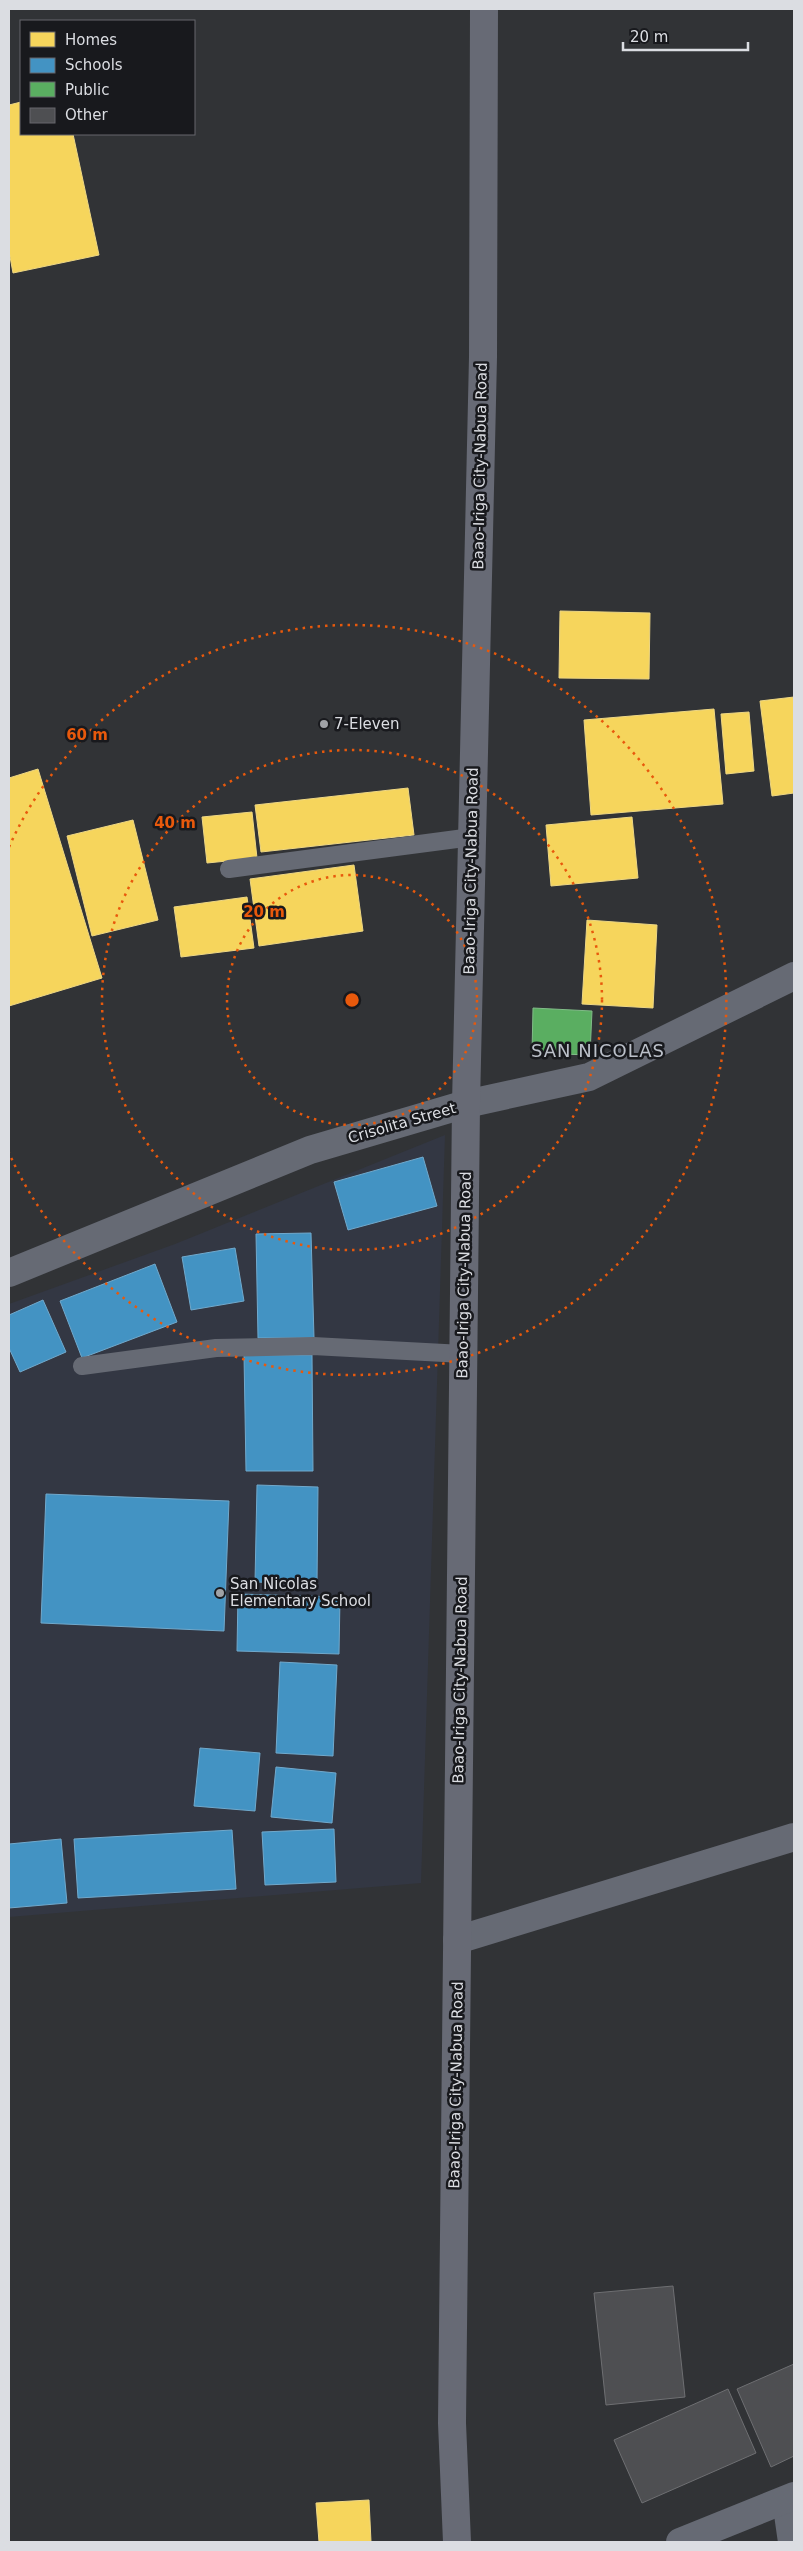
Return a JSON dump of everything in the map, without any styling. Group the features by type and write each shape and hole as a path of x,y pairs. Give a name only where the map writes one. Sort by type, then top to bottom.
{"main road":[{"name":"Baao-Iriga City-Nabua Road","path":"458,2542 452,2423 466,1104 483,356 484,9"}],"street":[{"name":"Crisolita Street","path":"9,1273 310,1150 466,1104 589,1077 794,976"},
{"path":"457,1940 794,1837"},
{"path":"680,2542 790,2498 792,2542"}],"lane":[{"path":"230,869 472,837"},
{"path":"82,1366 216,1348 313,1346 463,1354"}],"shaded area":[{"name":"San Nicolas Elementary School","path":"445,1135 421,1883 9,1917 9,1304 175,1244"}],"building: Homes":[{"path":"20,102 20,135 73,135 99,255 13,273 9,251 9,105"},
{"path":"560,611 650,613 649,679 559,678"},
{"path":"794,697 794,793 772,796 760,701"},
{"path":"714,709 723,804 591,815 584,720"},
{"path":"749,712 754,771 726,774 721,714"},
{"path":"38,769 102,978 9,1006 9,778"},
{"path":"408,788 414,835 261,852 255,805"},
{"path":"252,812 257,858 207,863 202,817"},
{"path":"632,817 638,878 551,886 546,825"},
{"path":"133,820 158,920 92,936 67,836"},
{"path":"354,865 363,931 259,946 250,879"},
{"path":"247,897 254,948 181,957 174,907"},
{"path":"587,920 657,925 653,1008 582,1004"},
{"path":"369,2500 371,2542 319,2542 316,2503"}],"building: Schools":[{"path":"423,1157 437,1206 348,1230 334,1182"},
{"path":"311,1233 314,1338 258,1338 256,1234"},
{"path":"235,1248 244,1301 191,1310 182,1257"},
{"path":"155,1264 177,1322 82,1358 60,1301"},
{"path":"43,1300 66,1352 20,1372 9,1348 9,1315"},
{"path":"244,1355 312,1355 313,1471 246,1471"},
{"path":"257,1485 318,1487 317,1584 255,1582"},
{"path":"46,1494 229,1501 224,1631 41,1623"},
{"path":"238,1594 340,1597 339,1654 237,1651"},
{"path":"280,1662 337,1665 333,1756 276,1753"},
{"path":"200,1748 260,1753 255,1811 194,1806"},
{"path":"276,1767 336,1773 332,1823 271,1817"},
{"path":"334,1829 336,1882 265,1885 262,1832"},
{"path":"232,1830 236,1889 78,1898 74,1839"},
{"path":"61,1839 67,1903 9,1908 9,1844"}],"building: Public":[{"path":"533,1008 592,1011 590,1055 532,1053"}],"building: Other":[{"path":"673,2286 685,2397 606,2405 594,2293"},
{"path":"794,2364 794,2456 771,2467 737,2389"},
{"path":"728,2389 756,2453 642,2503 614,2440"}],"place":[{"name":"7-Eleven","path":"324,724"},
{"name":"San Nicolas Elementary School","path":"220,1593"}],"district":[{"name":"SAN NICOLAS","path":"598,1050"}]}
